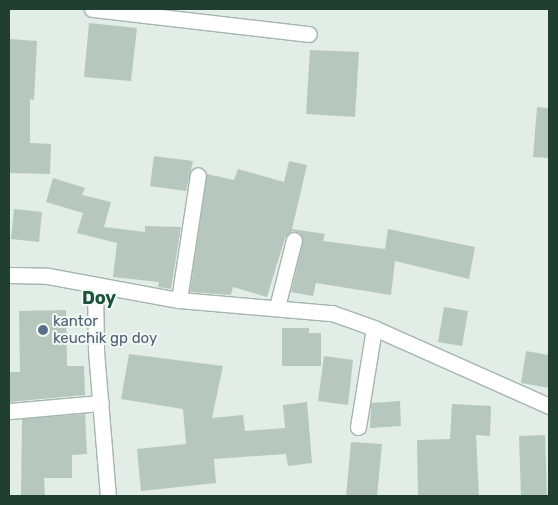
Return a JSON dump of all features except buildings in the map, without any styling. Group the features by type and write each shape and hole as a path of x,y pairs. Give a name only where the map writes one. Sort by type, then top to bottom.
{"street":[{"path":"92,9 308,34"},
{"path":"178,300 198,175"},
{"path":"277,307 294,240"},
{"path":"9,275 48,276 178,300 332,313 374,328 549,406"},
{"path":"95,286 105,496"},
{"path":"358,427 374,328"},
{"path":"9,411 101,403"}],"place":[{"name":"kantor keuchik gp doy","path":"43,330"}],"district":[{"name":"Doy","path":"99,298"}]}
